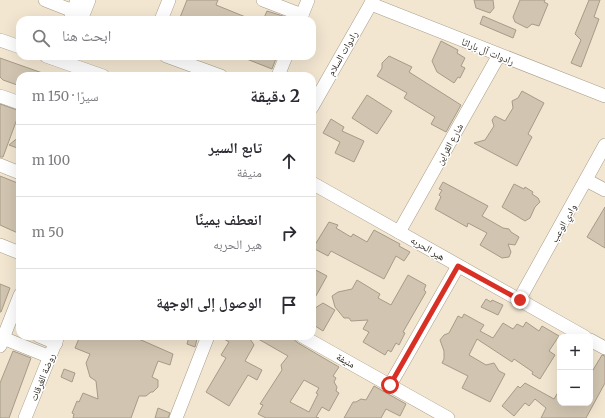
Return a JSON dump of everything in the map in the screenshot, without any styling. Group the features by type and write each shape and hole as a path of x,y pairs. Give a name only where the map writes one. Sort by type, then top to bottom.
{"street":[{"path":"45,0 75,13 89,0"},
{"path":"163,16 169,0"},
{"path":"262,0 297,16"},
{"path":"302,16 308,0"},
{"name":"رادوات آل باراثا","path":"372,2 499,55 605,96"},
{"name":"رادوات السلام","path":"316,100 372,2"},
{"path":"0,40 16,46"},
{"name":"شارع القراين","path":"400,232 499,55"},
{"path":"63,60 93,72"},
{"path":"177,60 210,72"},
{"path":"280,72 284,60"},
{"path":"0,96 16,102"},
{"name":"وادي الوعب","path":"520,300 605,145"},
{"path":"0,165 16,171"},
{"path":"586,180 605,190"},
{"name":"هير الحربه","path":"316,185 580,334"},
{"path":"0,245 16,251"},
{"path":"390,385 458,266"},
{"path":"16,316 14,326 2,342 50,357"},
{"name":"روضة الغرقات","path":"25,418 57,340"},
{"path":"176,418 206,340"},
{"name":"منيفة","path":"309,340 448,418"},
{"path":"593,342 605,348"}],"building":[{"path":"187,0 218,0 216,5 243,16 181,16"},
{"path":"474,0 493,0 494,8 490,13 476,8"},
{"path":"520,0 545,0 544,2 548,4 539,26 532,24 527,28 515,22 513,17"},
{"path":"589,0 600,0 594,17 599,19 581,67 571,63 581,40 575,34"},
{"path":"267,11 283,16 265,16"},
{"path":"483,16 516,30 513,38 480,24"},
{"path":"441,41 458,50 457,53 465,58 461,66 465,68 460,78 458,77 454,83 437,72 432,61"},
{"path":"389,56 412,67 409,72 461,105 446,132 431,124 435,117 404,98 407,93 377,76 382,68 382,63"},
{"path":"0,58 40,72 16,72 16,85 3,80 0,77"},
{"path":"249,60 275,60 272,69"},
{"path":"522,91 544,103 528,134 532,137 517,166 474,143 485,140 494,126 492,120 495,116 505,121 513,108 512,101 518,98"},
{"path":"367,95 392,111 377,134 352,118"},
{"path":"0,104 16,110 16,122 3,157 0,157"},
{"path":"331,119 344,127 342,131 364,141 354,162 335,153 340,142 323,133"},
{"path":"16,139 16,148 9,145"},
{"path":"0,176 16,182 16,232 0,225"},
{"path":"443,182 488,206 482,216 503,228 509,229 519,237 515,245 508,244 511,252 509,257 502,258 480,245 487,233 468,223 467,227 435,209 441,197 439,195 442,190 439,189"},
{"path":"514,184 524,189 525,187 533,192 532,194 538,198 540,202 535,207 530,218 525,221 502,207"},
{"path":"605,207 605,248 587,237"},
{"path":"329,222 338,225 336,228 351,237 353,234 367,242 374,230 400,244 399,246 410,252 404,261 396,256 384,279 331,251 328,256 316,250 316,243"},
{"path":"316,270 327,276 316,296"},
{"path":"408,275 426,285 424,290 426,292 403,332 405,333 399,345 396,343 391,352 388,350 385,355 363,342 369,332 363,329 368,320 351,321 349,318 344,318 335,307 332,296 338,292 352,289 357,280 380,294 378,298 391,305"},
{"path":"0,284 10,288 1,312 0,312"},
{"path":"486,299 503,305 498,315 481,307"},
{"path":"323,303 335,310 323,331 316,327 316,307"},
{"path":"464,314 484,325 480,331 493,338 503,323 513,329 517,324 523,327 526,322 539,331 542,326 557,335 557,339 549,351 555,355 540,379 532,374 533,372 514,359 512,362 477,339 469,355 486,365 494,363 499,371 505,374 490,402 462,388 468,376 442,363 444,359 444,351 440,340 444,335 449,333 458,316 462,318"},
{"path":"78,340 141,340 173,354 170,365 158,361 152,377 158,380 158,387 146,396 139,396 131,418 73,418 74,414 72,413 77,401 79,402 83,393 98,399 96,381 90,377 86,363 90,354 75,348"},
{"path":"188,340 197,340 195,347 187,344"},
{"path":"226,340 251,340 254,345 245,361 262,370 257,380 248,375 229,406 206,392 226,358 221,355 229,342"},
{"path":"260,340 295,340 339,367 333,376 336,378 334,382 337,387 336,391 339,393 329,411 322,407 316,417 319,418 266,418 258,414 263,405 260,404 282,370 281,365 288,356","holes":["304,380 319,388 316,393 318,394 309,412 290,402"]},
{"path":"13,351 31,358 9,418 0,418 0,383"},
{"path":"602,355 605,356 605,383 593,405 593,370"},
{"path":"64,369 75,373 72,382 61,377"},
{"path":"525,383 554,399 557,394 557,406 593,406 586,418 541,418 546,408 535,399 529,406 525,403 514,416 502,406 518,386 520,388"},
{"path":"374,386 406,404 400,416 386,409 381,418 344,418 353,402 361,399 366,400"},
{"path":"158,408 170,413 168,418 155,418"}],"route":[{"path":"390,385 458,266 520,300"}]}
